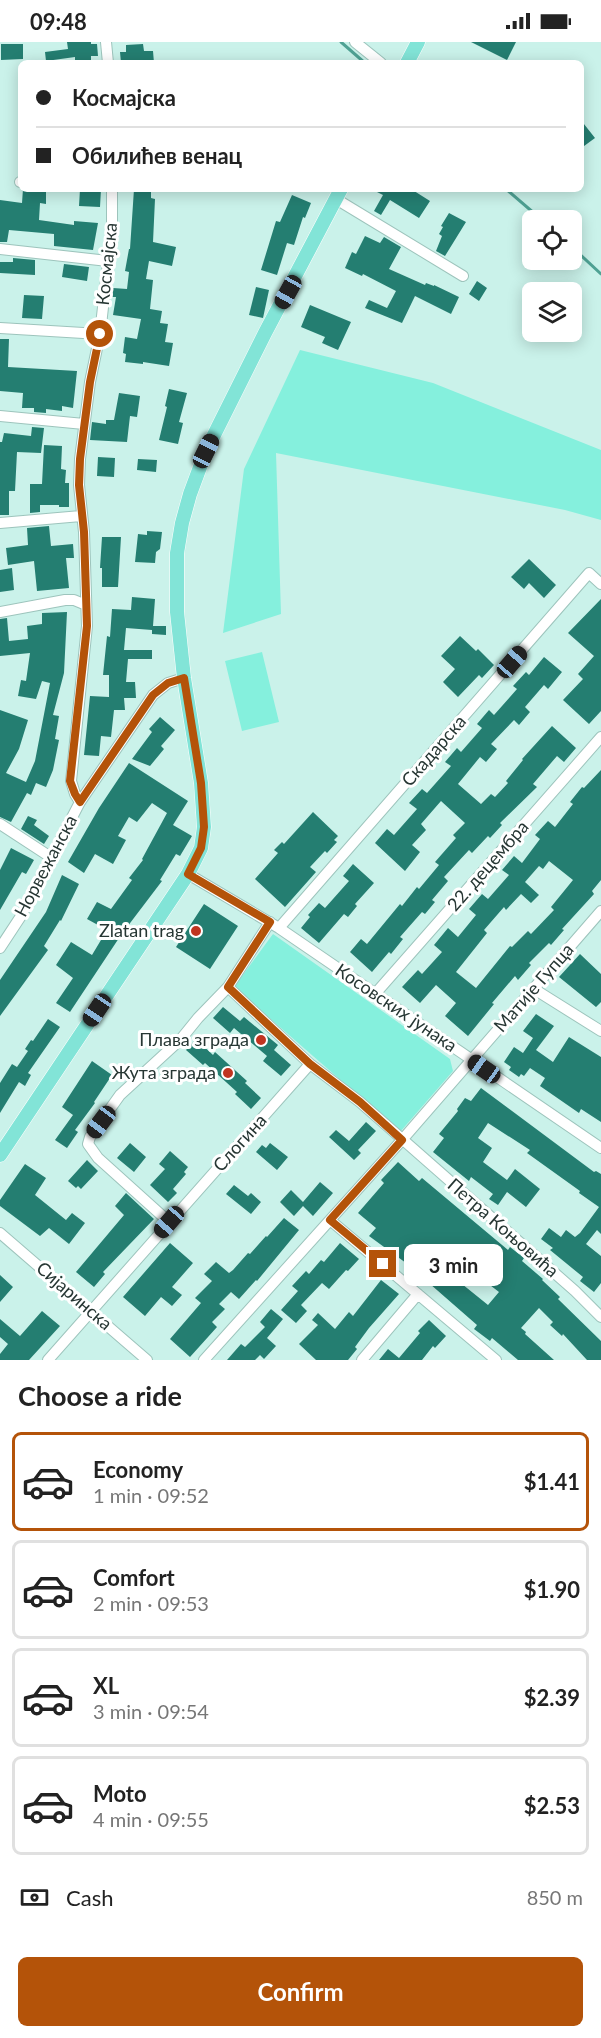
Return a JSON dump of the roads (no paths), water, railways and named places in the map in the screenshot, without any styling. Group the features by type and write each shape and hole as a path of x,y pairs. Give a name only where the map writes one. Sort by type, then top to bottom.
{"main road":[{"path":"409,60 418,42"},
{"path":"0,1155 188,874 201,848 204,827 201,783 179,647 176,585 182,523 206,451 338,194"}],"street":[{"path":"106,42 108,60"},
{"path":"355,42 377,60"},
{"name":"Космајска","path":"80,802 70,781 87,626 84,532 79,485 84,424 100,334 112,227 112,192"},
{"path":"338,194 463,276"},
{"path":"0,249 108,261"},
{"path":"0,328 100,334"},
{"path":"0,416 84,424"},
{"path":"0,523 81,516"},
{"name":"Скадарска","path":"169,1222 98,1158 88,1144 90,1137 120,1095 181,1039 228,987 274,925 589,573 601,584"},
{"path":"0,612 65,600 74,600 86,605"},
{"name":"Норвежанска","path":"0,948 21,916 80,802 153,695 168,683 184,678"},
{"name":"22. децембра","path":"375,994 601,737"},
{"path":"0,824 52,858"},
{"name":"Косовских јунака","path":"188,874 274,925 601,1148"},
{"name":"Матије Гупца","path":"204,1360 402,1140 601,911"},
{"name":"Петра Коњовића","path":"228,987 310,1064 360,1102 575,1291 601,1317"},
{"path":"534,988 601,1031"},
{"name":"Слогина","path":"48,1360 310,1064"},
{"path":"330,1220 496,1360"},
{"name":"Сијаринска","path":"0,1233 147,1360"},
{"path":"362,1360 418,1294"}],"waterway":[{"path":"341,42 362,60"},
{"path":"509,192 530,210"},
{"path":"582,256 601,274"}],"place":[{"name":"Zlatan trag","path":"196,931"},
{"name":"Плава зграда","path":"261,1040"},
{"name":"Жута зграда","path":"228,1073"}]}
